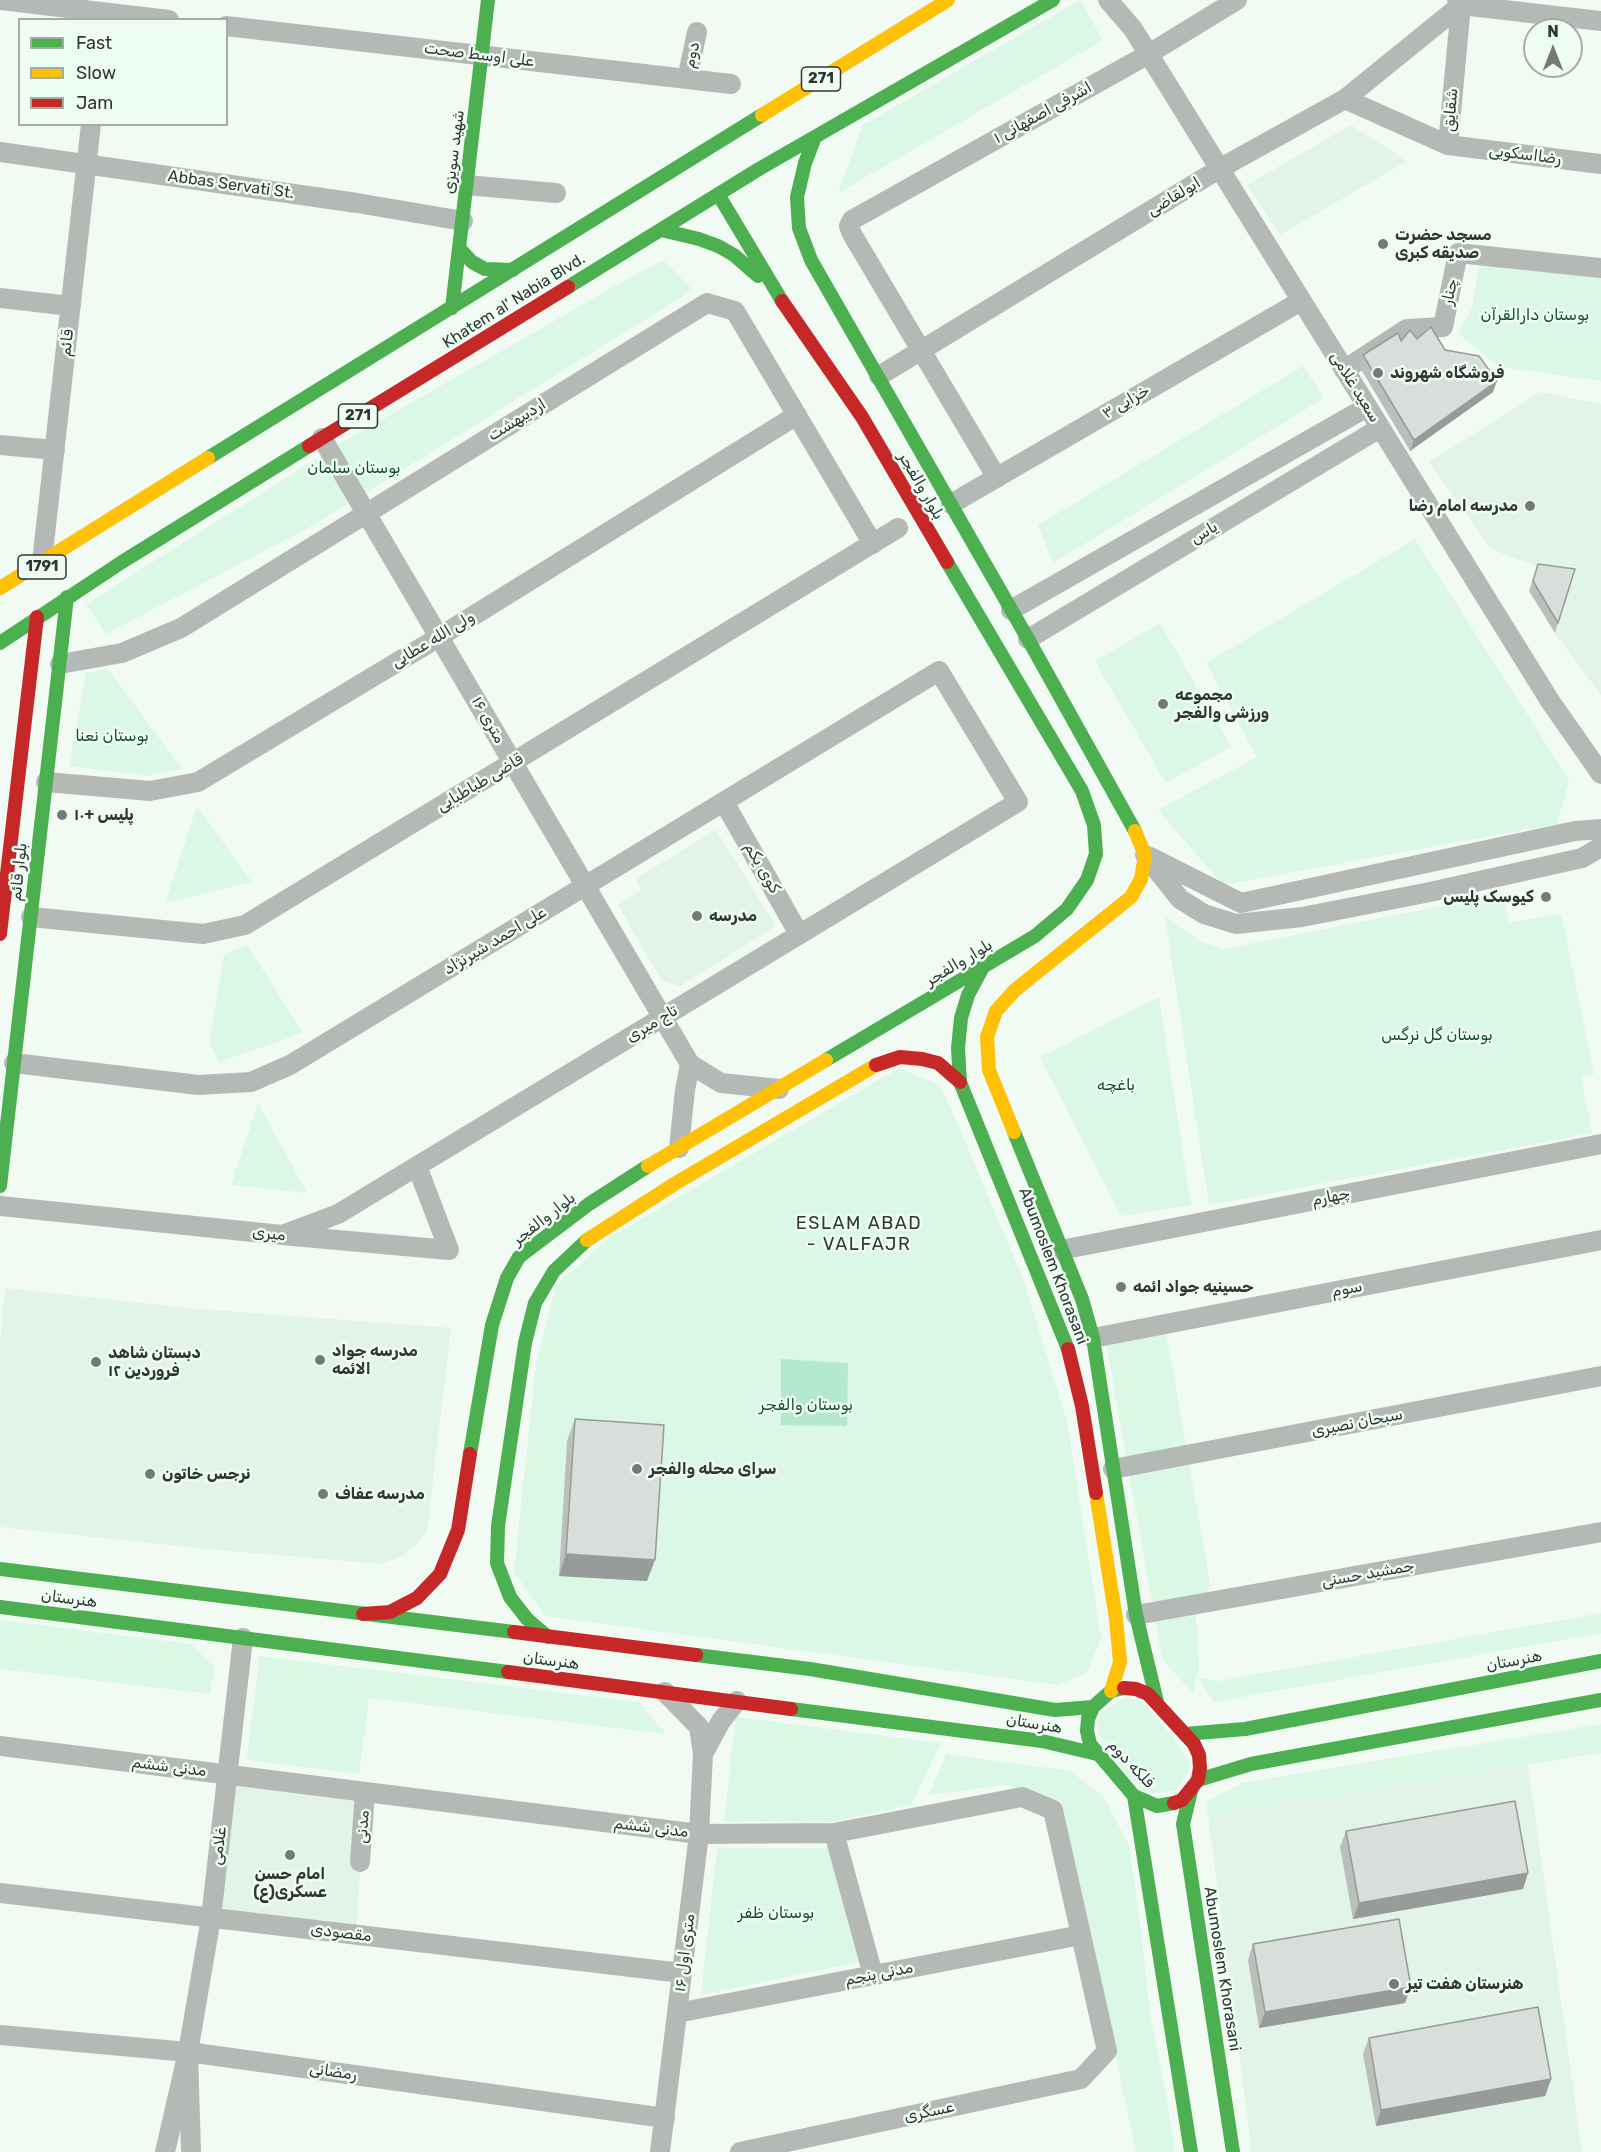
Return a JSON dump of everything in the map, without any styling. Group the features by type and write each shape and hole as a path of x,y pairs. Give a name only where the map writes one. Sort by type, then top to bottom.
{"main road":[{"name":"شهید سویزی","path":"453,313 488,0"},
{"name":"Khatem al' Nabia Blvd.","path":"0,588 45,565 119,512 468,304 513,270 697,162 948,0"},
{"name":"Khatem al' Nabia Blvd.","path":"0,642 64,593 661,230 715,190 814,137 1053,0"},
{"name":"بلوار والفجر","path":"814,137 797,197 799,228 811,260 951,504 998,618 1014,647 1132,826 1145,855"},
{"name":"بلوار والفجر","path":"363,1614 390,1612 417,1598 440,1574 458,1530 478,1398 492,1325 507,1278 519,1257 589,1204 679,1148 1035,936 1067,909 1087,880 1096,854 1094,825 1082,791 998,618 773,289 715,190"},
{"path":"661,230 699,238 718,246 734,255 773,289"},
{"path":"459,248 472,262 484,269 513,270"},
{"path":"474,327 494,333"},
{"path":"446,362 458,337"},
{"name":"1791","path":"40,583 45,565"},
{"name":"بلوار قائم","path":"0,1186 60,664 64,593"},
{"name":"بلوار قائم","path":"0,933 4,872 38,611"},
{"name":"Abumoslem Khorasani","path":"1145,855 1141,879 1131,897 1024,982 996,1011 987,1037 989,1070 1082,1299 1093,1338 1136,1615 1157,1702"},
{"name":"Abumoslem Khorasani","path":"982,969 968,995 961,1018 958,1048 960,1082 1067,1345 1083,1417 1116,1619 1120,1662 1111,1691"},
{"path":"548,1637 527,1619 510,1597 497,1563 498,1526 525,1343 536,1303 554,1271 585,1242 676,1183 881,1062 900,1057 938,1063 960,1082"},
{"name":"هنرستان","path":"0,1569 810,1669 1055,1710 1093,1707"},
{"name":"هنرستان","path":"0,1607 1042,1741 1097,1754"},
{"name":"هنرستان","path":"1185,1734 1245,1729 1601,1661"},
{"path":"1093,1707 1111,1691 1124,1688 1136,1689 1148,1694 1194,1744 1199,1755 1200,1768 1194,1786"},
{"path":"1194,1786 1251,1764 1601,1700"},
{"name":"فلکه دوم","path":"1093,1707 1088,1719 1087,1731 1090,1744 1134,1796 1157,1806 1170,1804 1182,1800 1194,1786"},
{"name":"Abumoslem Khorasani","path":"1194,1786 1183,1824 1233,2152"},
{"path":"1134,1796 1191,2152"}],"street":[{"path":"0,0 103,16 136,18"},
{"name":"سعید غلامی","path":"1108,0 1133,29 1147,55 1550,701 1601,774"},
{"name":"اشرفی اصفهانی ۱","path":"921,351 852,234 849,226 852,220 1147,55 1237,0"},
{"path":"1459,3 1601,21"},
{"name":"ابولقاضی","path":"879,376 1219,169 1345,99 1459,3"},
{"name":"شقایق","path":"1345,99 1448,145 1459,3"},
{"name":"علی اوسط صحت","path":"228,26 731,84"},
{"name":"دوم","path":"687,79 697,32"},
{"name":"قائم","path":"45,565 55,450 91,126"},
{"name":"رضااسکویی","path":"1448,145 1601,164"},
{"name":"Abbas Servati St.","path":"0,152 345,202 462,222"},
{"path":"466,186 556,193"},
{"name":"چنار","path":"1344,370 1407,329 1443,327 1458,253 1601,268"},
{"path":"0,298 71,306"},
{"name":"خزایی ۳","path":"951,504 1301,301"},
{"name":"اردیبهشت","path":"60,664 122,653 181,628 707,303 735,311 873,544"},
{"path":"921,351 997,478"},
{"name":"یاس","path":"998,618 1367,407"},
{"name":"ولی الله عطایی","path":"46,782 150,790 198,782 439,637 797,415"},
{"name":"یاس","path":"1014,647 1380,428"},
{"name":"۱۶ متری","path":"322,438 690,1064"},
{"path":"0,445 55,450"},
{"name":"قاضی طباطبایی","path":"31,917 203,934 245,925 898,528"},
{"name":"علی احمد شیرنژاد","path":"14,1063 198,1085 251,1082 290,1065 939,671 1018,802"},
{"name":"کوی یکم","path":"724,802 799,934"},
{"name":"تاج میری","path":"282,1235 338,1214 1018,802"},
{"path":"1145,855 1241,903 1575,831 1601,829"},
{"path":"1145,855 1180,899 1204,914 1236,924 1302,918 1430,892 1582,858 1601,847"},
{"path":"679,1148 690,1064 721,1083 779,1089"},
{"name":"چهارم","path":"1061,1250 1601,1144"},
{"name":"میری","path":"0,1206 449,1250 417,1166"},
{"name":"سوم","path":"1093,1338 1601,1240"},
{"name":"سبحان نصیری","path":"1113,1469 1600,1382"},
{"name":"جمشید حسنی","path":"1136,1615 1601,1532"},
{"name":"غلامی","path":"188,2052 211,1918 243,1638"},
{"name":"۱۶ متری اول","path":"660,2152 699,1834 703,1754 699,1727 665,1692"},
{"name":"۱۶ متری اول","path":"703,1754 721,1721 737,1701"},
{"name":"مدنی ششم","path":"0,1746 699,1834 834,1833 1022,1797 1053,1810 1107,2052"},
{"name":"مدنی","path":"360,1862 365,1792"},
{"path":"834,1833 873,1975"},
{"name":"مقصودی","path":"0,1893 682,1973"},
{"name":"مدنی پنجم","path":"677,2013 1081,1935"},
{"name":"رمضانی","path":"0,2035 188,2052 664,2118"},
{"path":"165,2152 188,2052"},
{"path":"188,2052 191,2152"},
{"name":"عسگری","path":"740,2152 1081,2079 1107,2052"}],"shaded area":[{"path":"1351,125 1407,161 1280,235 1247,185"},
{"name":"مدرسه امام رضا","path":"1540,392 1601,404 1601,695 1555,633 1571,580 1491,549 1429,462"},
{"name":"مدرسه","path":"716,830 776,926 680,986 662,981 618,905 641,890 635,879"},
{"path":"5,1288 198,1309 451,1328 427,1532 401,1557 381,1564 207,1549 0,1527 0,1343"},
{"path":"781,1359 848,1363 847,1426 781,1425"},
{"name":"هنرستان هفت تیر","path":"1528,1765 1582,2152 1252,2152 1208,1816"},
{"name":"امام حسن عسکری(ع)","path":"227,1775 365,1792 356,1935 211,1918"}],"green space":[{"path":"1080,0 1103,40 838,193 863,125"},
{"name":"بوستان دارالقرآن","path":"1481,252 1601,268 1601,381 1497,366 1458,333 1472,308"},
{"name":"بوستان سلمان","path":"663,260 693,290 312,526 106,634 86,604 346,440"},
{"path":"1303,366 1324,398 1053,563 1038,525"},
{"path":"1415,539 1569,780 1557,824 1223,885 1158,810 1257,757 1206,663"},
{"name":"مجموعه ورزشی والفجر","path":"1160,623 1231,747 1166,783 1095,661"},
{"name":"بوستان نعنا","path":"108,669 182,769 146,776 69,766 86,673"},
{"path":"197,806 252,882 165,903"},
{"name":"بوستان گل نرگس","path":"1503,894 1509,923 1561,913 1594,1074 1581,1077 1592,1133 1209,1205 1165,916 1200,941 1223,949"},
{"path":"247,945 303,1033 219,1062 209,1043 224,954"},
{"name":"باغچه","path":"1159,997 1191,1205 1121,1216 1040,1057"},
{"name":"بوستان والفجر","path":"899,1068 940,1085 1023,1279 1067,1421 1101,1638 1087,1673 1057,1685 545,1616 514,1572 536,1364 556,1285 609,1238"},
{"path":"258,1103 307,1193 231,1185"},
{"path":"1165,1326 1210,1583 1196,1618 1199,1666 1193,1693 1162,1659 1105,1337"},
{"path":"1601,1613 1601,1633 1214,1702 1198,1678 1219,1681"},
{"path":"0,1620 191,1644 214,1667 210,1694 0,1669"},
{"path":"260,1656 639,1702 666,1734 369,1698 359,1774 247,1760"},
{"path":"1126,1697 1143,1702 1172,1736 1189,1762 1188,1773 1176,1790 1147,1795 1104,1748 1097,1725 1101,1713"},
{"path":"736,1717 941,1743 911,1805 833,1822 724,1821"},
{"path":"1601,1724 1601,1753 1208,1816 1206,1802 1242,1783"},
{"path":"946,1754 1070,1771 1103,1796 1129,1845 1150,2013 1169,2111 1174,2152 1136,2152 1062,1802 1007,1785 929,1795"},
{"name":"بوستان ظفر","path":"717,1848 828,1848 859,1962 701,1995"}],"building":[{"path":"1431,327 1445,350 1479,356 1497,381 1414,440 1363,355 1398,333 1401,341 1410,330 1417,339"},
{"path":"1538,564 1575,569 1558,623 1533,581"},
{"path":"575,1419 664,1425 655,1560 566,1554"},
{"path":"1515,1801 1528,1873 1359,1903 1346,1831"},
{"path":"1399,1919 1411,1987 1265,2012 1253,1944"},
{"path":"1538,2007 1551,2079 1381,2110 1369,2038"}],"traffic: fast":[{"path":"452,308 488,0"},
{"path":"568,287 759,169 1053,0"},
{"path":"208,458 762,115"},
{"path":"815,137 805,163 797,197 799,228 811,260 1135,831"},
{"path":"718,194 782,301"},
{"path":"661,230 718,246 734,255 758,276"},
{"path":"459,248 472,262 485,269 513,270"},
{"path":"0,643 122,562 309,446"},
{"path":"826,1060 1035,936 1067,909 1087,880 1096,854 1094,825 1082,791 947,562"},
{"path":"0,1186 67,597"},
{"path":"982,969 968,995 961,1018 958,1048 960,1082 1068,1349"},
{"path":"1014,1132 1082,1299 1093,1338 1136,1615 1157,1702"},
{"path":"470,1454 492,1325 507,1278 519,1257 589,1204 648,1166"},
{"path":"548,1637 527,1619 510,1597 497,1563 498,1526 525,1343 535,1303 554,1271 587,1240"},
{"path":"0,1569 514,1632"},
{"path":"0,1607 508,1672"},
{"path":"696,1655 810,1669 1055,1710 1093,1707"},
{"path":"1185,1734 1245,1729 1601,1661"},
{"path":"1124,1688 1111,1691 1093,1707 1088,1719 1087,1731 1090,1744 1134,1796 1157,1806 1174,1803"},
{"path":"1198,1780 1251,1764 1601,1700"},
{"path":"791,1709 1042,1741 1097,1754"},
{"path":"1191,1791 1183,1824 1233,2152"},
{"path":"1134,1796 1191,2152"}],"traffic: slow":[{"path":"762,115 948,0"},
{"path":"0,588 208,458"},
{"path":"1014,1132 989,1070 987,1037 996,1011 1015,990 1131,897 1141,879 1145,855 1135,831"},
{"path":"648,1166 826,1060"},
{"path":"587,1240 676,1183 876,1065"},
{"path":"1096,1493 1116,1619 1120,1662 1111,1691"}],"traffic: jam":[{"path":"309,446 568,287"},
{"path":"782,301 862,417 947,562"},
{"path":"0,934 37,617"},
{"path":"876,1065 900,1057 922,1059 938,1063 960,1082"},
{"path":"1068,1349 1082,1406 1096,1493"},
{"path":"363,1614 390,1612 417,1598 440,1574 458,1530 470,1454"},
{"path":"514,1632 696,1655"},
{"path":"508,1672 791,1709"},
{"path":"1124,1688 1136,1689 1148,1694 1194,1744 1199,1755 1198,1780 1182,1800 1174,1803"}],"place":[{"name":"مسجد حضرت صدیقه کبری","path":"1383,244"},
{"name":"فروشگاه شهروند","path":"1378,373"},
{"name":"مدرسه امام رضا","path":"1530,506"},
{"name":"مجموعه ورزشی والفجر","path":"1163,704"},
{"name":"پلیس +۱۰","path":"62,815"},
{"name":"کیوسک پلیس","path":"1546,897"},
{"name":"مدرسه","path":"697,916"},
{"name":"حسینیه جواد ائمه","path":"1121,1287"},
{"name":"مدرسه جواد الائمه","path":"320,1360"},
{"name":"دبستان شاهد ۱۲ فروردین","path":"96,1362"},
{"name":"سرای محله والفجر","path":"637,1469"},
{"name":"نرجس خاتون","path":"150,1474"},
{"name":"مدرسه عفاف","path":"323,1494"},
{"name":"امام حسن عسکری(ع)","path":"290,1855"},
{"name":"هنرستان هفت تیر","path":"1394,1984"}],"district":[{"name":"ESLAM ABAD - VALFAJR","path":"859,1234"}]}
